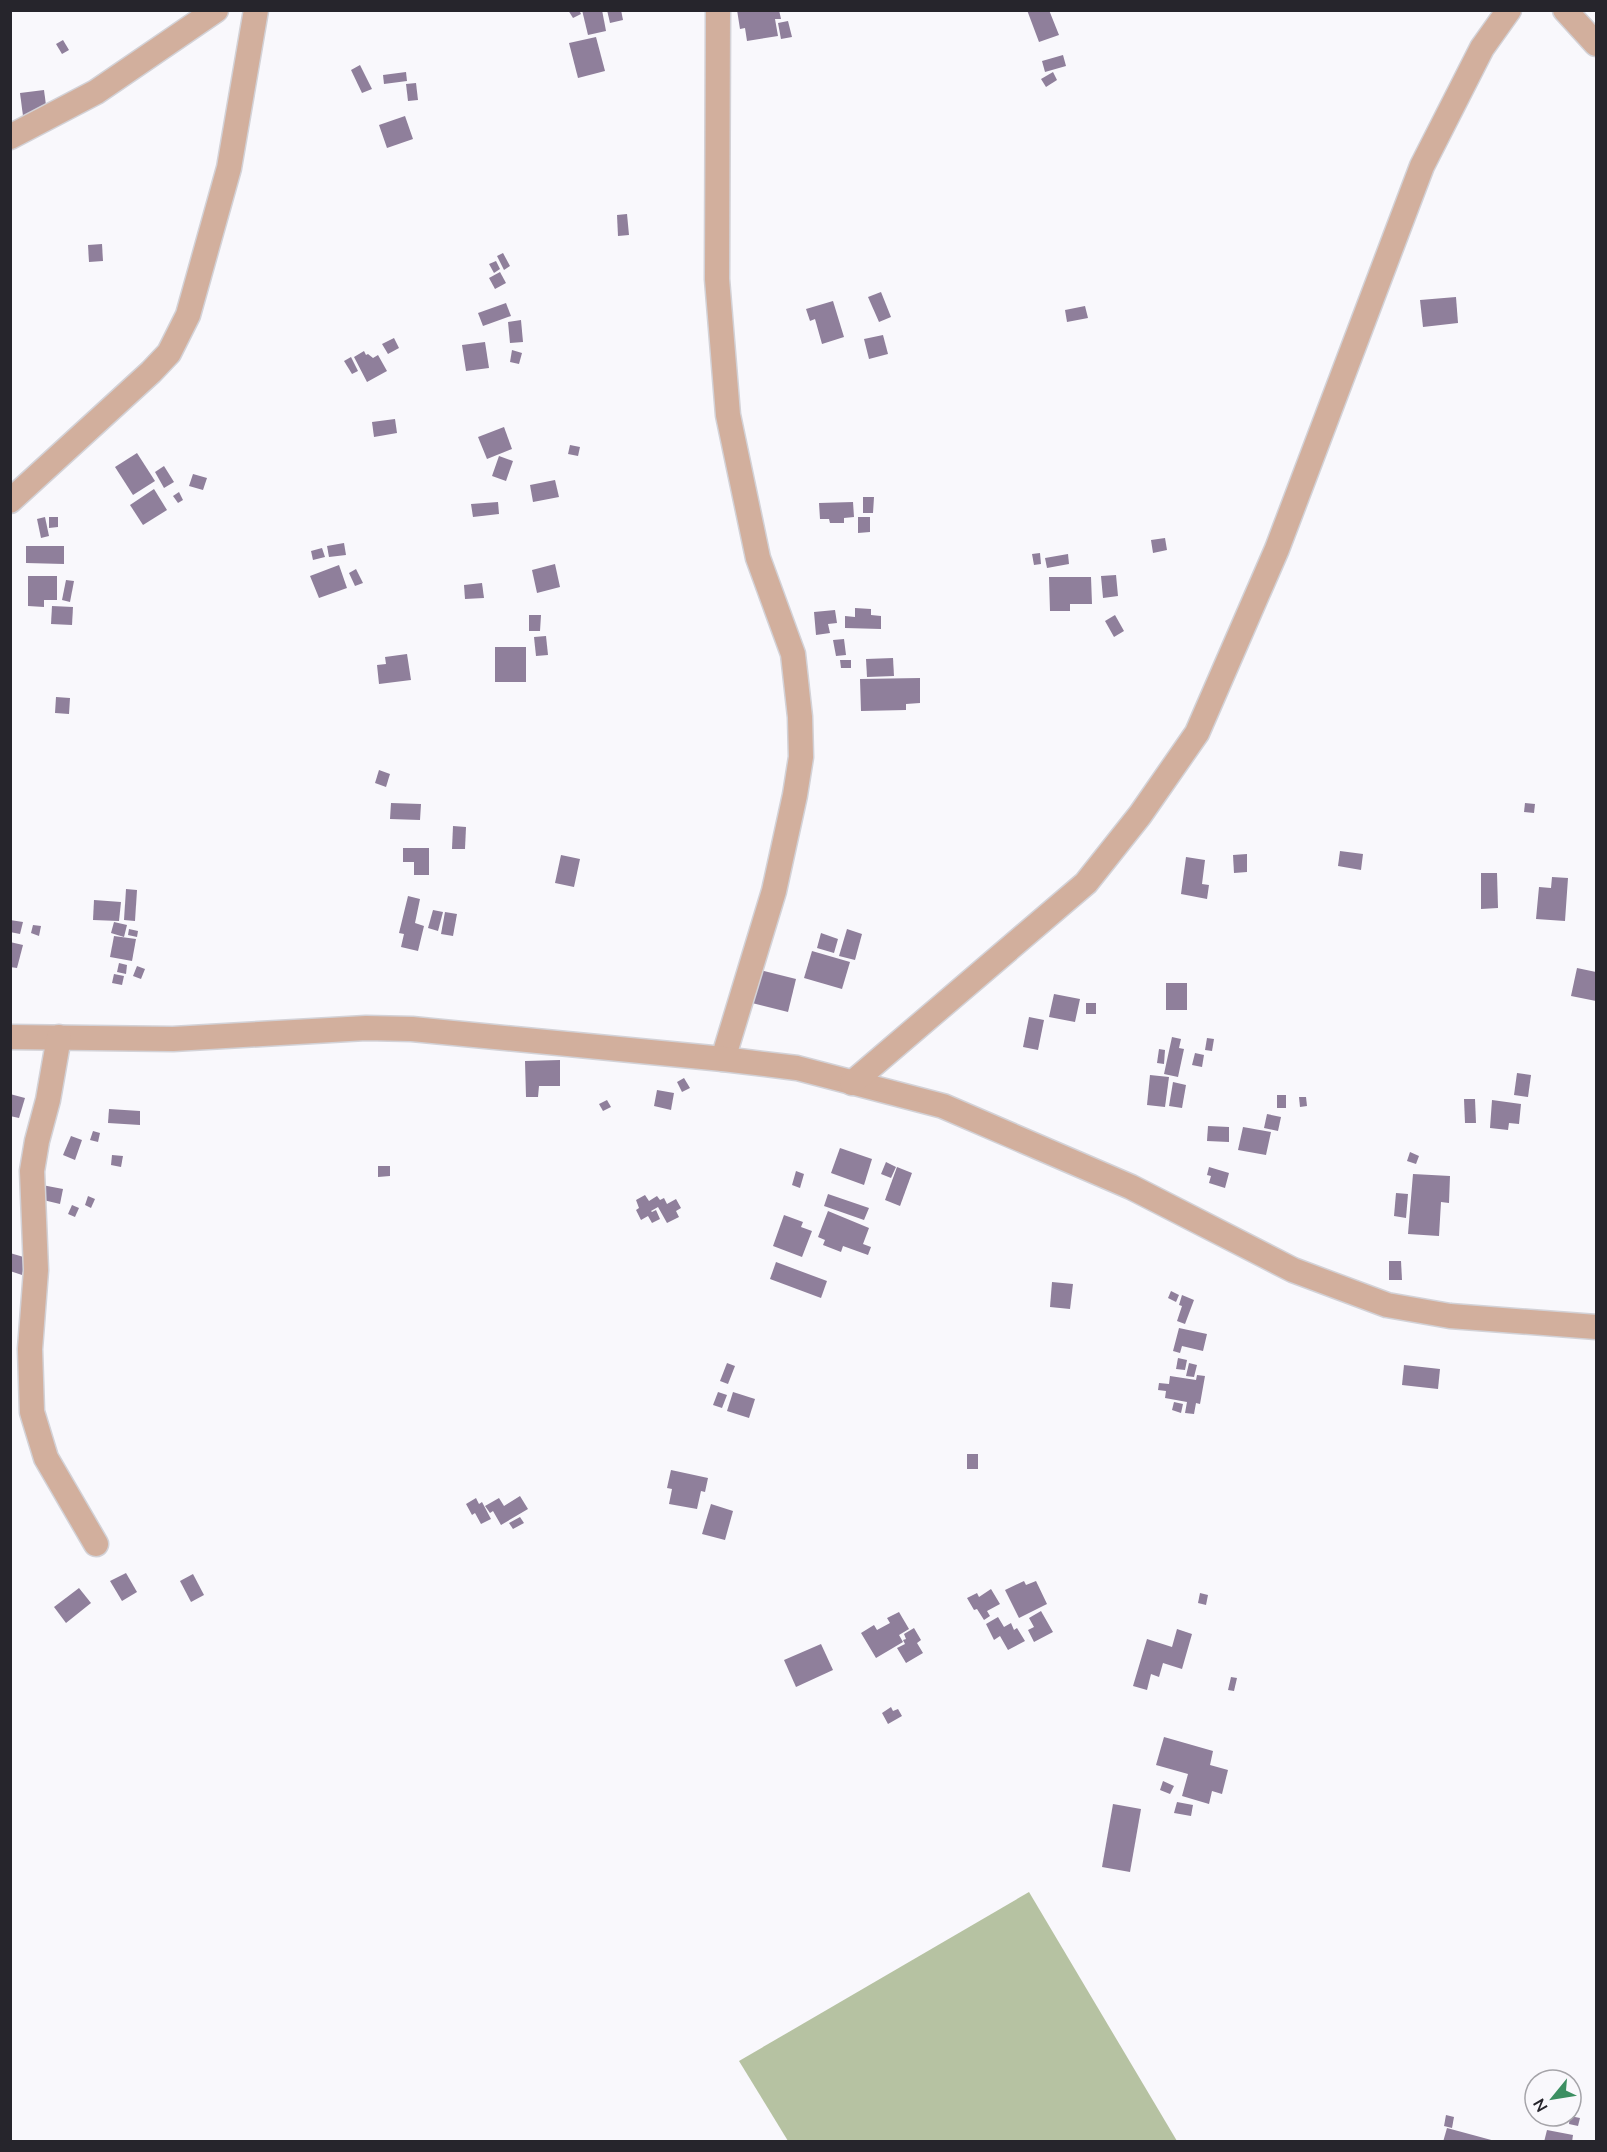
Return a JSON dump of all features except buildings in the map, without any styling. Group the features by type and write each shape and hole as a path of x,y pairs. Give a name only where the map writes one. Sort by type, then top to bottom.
{"street":[{"path":"10,137 96,92 216,10"},
{"path":"10,501 151,372 169,353 189,315 229,168 256,10"},
{"path":"718,10 717,279 728,415 758,558 794,654 801,757 774,891 723,1059"},
{"path":"852,1083 1086,883 1140,815 1197,733 1277,549 1422,166 1482,48 1509,10"},
{"path":"1565,10 1596,44"},
{"path":"10,1037 173,1039 366,1028 412,1029 797,1068 953,1111 1131,1187 1293,1270 1387,1305 1450,1316 1596,1327"},
{"path":"59,1037 32,1171 36,1270 30,1349 32,1412 46,1458 96,1544"}],"green space":[{"path":"1029,1892 1177,2141 788,2141 739,2061"}]}
